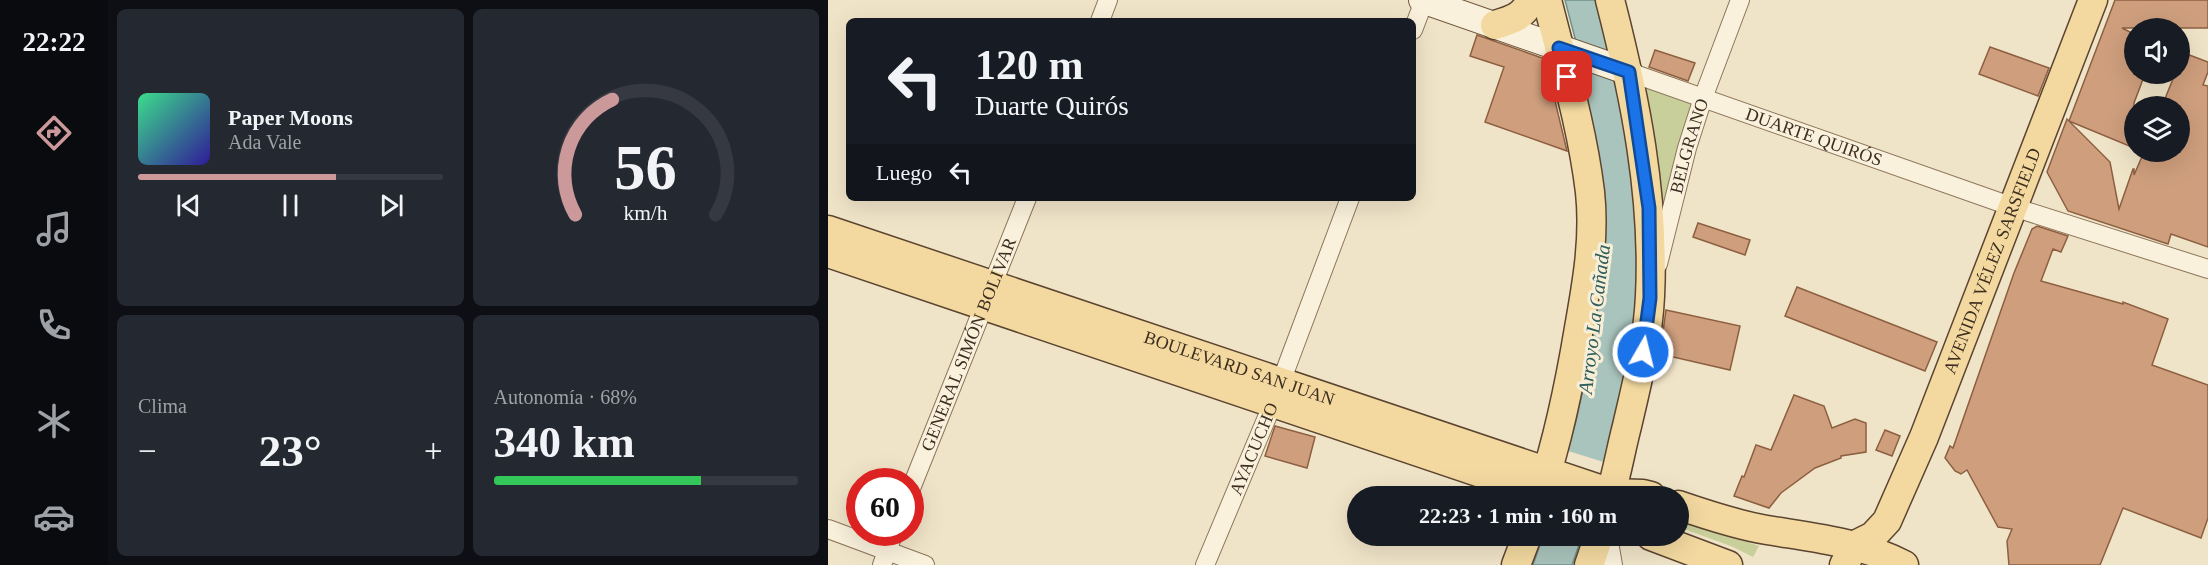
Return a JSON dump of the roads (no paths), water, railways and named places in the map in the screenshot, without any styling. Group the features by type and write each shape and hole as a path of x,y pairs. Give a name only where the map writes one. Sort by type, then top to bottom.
{"main road":[{"name":"DUARTE QUIRÓS","path":"1423,0 1629,72"},
{"path":"1495,25 1515,19 1523,13 1531,0"},
{"path":"1545,486 1567,399 1575,356 1590,263 1592,224 1590,193 1582,144 1546,0"},
{"path":"1610,0 1629,72 1649,208 1650,298 1640,370 1613,486"},
{"name":"AVENIDA VÉLEZ SARSFIELD","path":"1895,563 1885,539 1887,521 1924,437 2093,0"},
{"name":"BOULEVARD SAN JUAN","path":"828,230 987,295 1276,393 1536,486"},
{"name":"BOULEVARD SAN JUAN","path":"828,253 987,295"},
{"path":"1689,508 1765,530 1832,540 1849,555 1895,563"},
{"name":"AVENIDA VÉLEZ SARSFIELD","path":"1849,555 1873,536 1887,521"},
{"path":"1516,565 1523,546"},
{"path":"1589,565 1596,546"},
{"path":"1678,546 1728,565"}],"street":[{"path":"1101,18 1108,0"},
{"path":"1416,21 1423,0"},
{"name":"BELGRANO","path":"1650,298 1687,148 1702,98 1740,0"},
{"name":"DUARTE QUIRÓS","path":"1629,72 2013,207 2208,269"},
{"name":"GENERAL SIMÓN BOLIVAR","path":"919,468 1026,201"},
{"name":"AYACUCHO","path":"1205,565 1276,393 1349,201"},
{"path":"828,530 884,558 925,565"},
{"path":"1610,546 1613,565"}],"water":[{"path":"1565,0 1600,0 1637,160 1640,315 1598,486 1558,486 1588,366 1600,288 1602,241 1594,135"},
{"path":"1540,546 1579,546 1572,565 1533,565"}],"water label":[{"name":"Arroyo La Cañada","path":"1594,319"}]}
